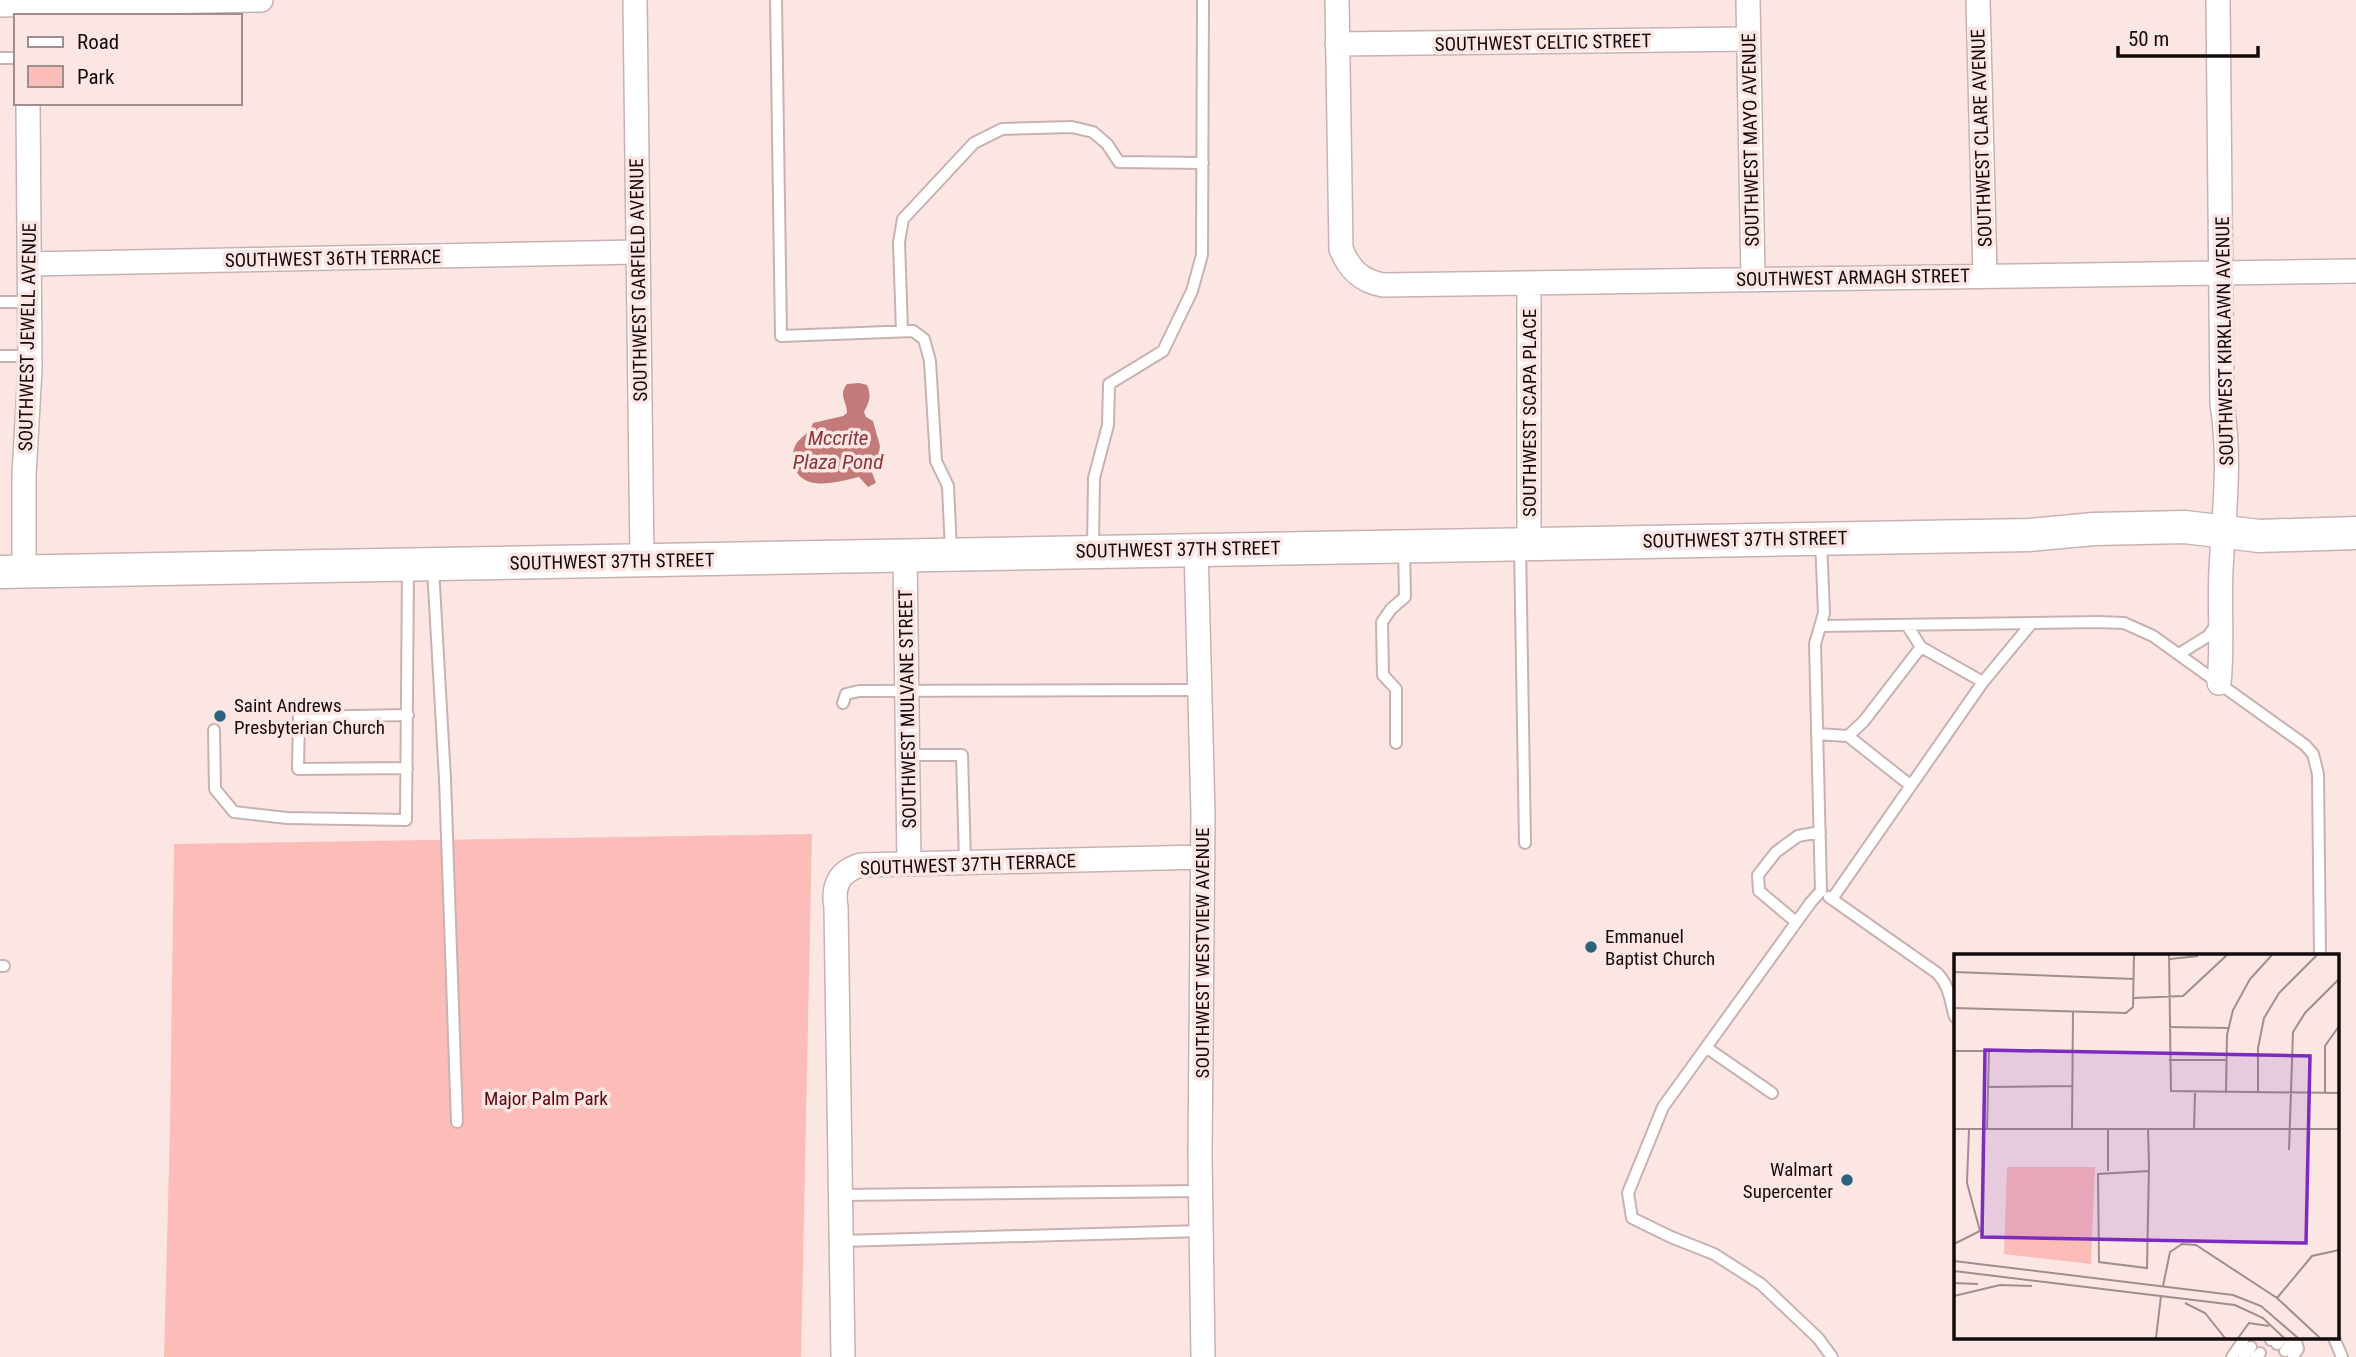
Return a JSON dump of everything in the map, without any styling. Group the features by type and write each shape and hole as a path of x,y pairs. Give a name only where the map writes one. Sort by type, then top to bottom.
{"main road":[{"name":"SOUTHWEST 37TH STREET","path":"12,572 1196,548 2029,535 2094,529 2185,527 2259,536 2356,533"}],"street":[{"path":"0,5 27,10 261,0"},
{"name":"SOUTHWEST GARFIELD AVENUE","path":"635,0 642,560"},
{"path":"1337,0 1337,44"},
{"name":"SOUTHWEST MAYO AVENUE","path":"1748,0 1753,279"},
{"name":"SOUTHWEST CLARE AVENUE","path":"1978,0 1985,275"},
{"name":"SOUTHWEST KIRKLAWN AVENUE","path":"2218,0 2222,404 2227,452 2227,492 2220,572 2219,683"},
{"name":"SOUTHWEST CELTIC STREET","path":"1337,44 1748,39"},
{"name":"SOUTHWEST ARMAGH STREET","path":"1337,44 1340,241 1346,262 1354,272 1365,280 1383,285 2356,271"},
{"name":"SOUTHWEST JEWELL AVENUE","path":"12,572 24,475 30,356 28,105"},
{"name":"SOUTHWEST 36TH TERRACE","path":"29,264 638,252"},
{"name":"SOUTHWEST SCAPA PLACE","path":"1525,544 1529,283"},
{"name":"SOUTHWEST WESTVIEW AVENUE","path":"1196,548 1203,857 1203,1357"},
{"name":"SOUTHWEST MULVANE STREET","path":"905,554 909,864"},
{"name":"SOUTHWEST 37TH TERRACE","path":"840,1195 834,896 842,875 861,865 1203,857"},
{"path":"840,1195 843,1357"}],"lane":[{"path":"776,0 781,336 913,331 924,339 930,361 936,461 948,486 951,553"},
{"path":"1093,550 1094,478 1108,425 1109,384 1163,351 1192,290 1202,255 1202,0"},
{"path":"902,331 899,242 903,219 974,143 1002,129 1072,127 1093,132 1107,144 1119,162 1203,163"},
{"path":"0,302 30,302"},
{"path":"0,356 30,356"},
{"path":"1821,537 1824,614 1815,644 1821,891 1663,1107 1628,1193 1632,1218 1714,1254 1761,1284 1818,1338 1832,1357"},
{"path":"1525,544 1525,843"},
{"path":"1396,743 1396,689 1383,675 1382,622 1391,609 1405,597 1404,545"},
{"path":"214,730 215,789 234,812 287,818 406,820 408,715 420,565"},
{"path":"420,565 445,779 457,1122"},
{"path":"2179,653 2208,636 2221,619"},
{"path":"1832,899 1983,682 2031,624"},
{"path":"1820,626 2124,624 2153,636 2179,653 2305,745 2312,754 2318,774 2320,954"},
{"path":"1907,625 1920,647 1983,682"},
{"path":"1849,736 1864,721 1920,647"},
{"path":"843,703 846,694 859,691 1200,690"},
{"path":"407,768 298,769 299,717 408,715"},
{"path":"1817,734 1849,736 1910,785"},
{"path":"908,755 962,755 965,862"},
{"path":"1796,922 1759,891 1758,875 1776,852 1798,835 1820,832"},
{"path":"1821,891 1937,973 1949,990 1954,1012"},
{"path":"1707,1048 1772,1093"},
{"path":"840,1195 1201,1191"},
{"path":"841,1241 1202,1231"},
{"path":"2335,1340 2342,1357"},
{"path":"2232,1357 2253,1349"},
{"path":"2244,1357 2253,1349"}],"green space":[{"name":"Major Palm Park","path":"812,834 801,1357 164,1357 174,844"}],"water":[{"name":"Mccrite Plaza Pond","path":"847,384 867,385 869,389 869,399 864,412 866,417 873,421 880,446 878,460 871,470 876,483 868,487 859,477 823,484 805,480 794,466 796,444 813,423 847,413 844,388"}],"place":[{"name":"Saint Andrews Presbyterian Church","path":"220,716"},
{"name":"Emmanuel Baptist Church","path":"1591,947"},
{"name":"Walmart Supercenter","path":"1847,1180"}]}
